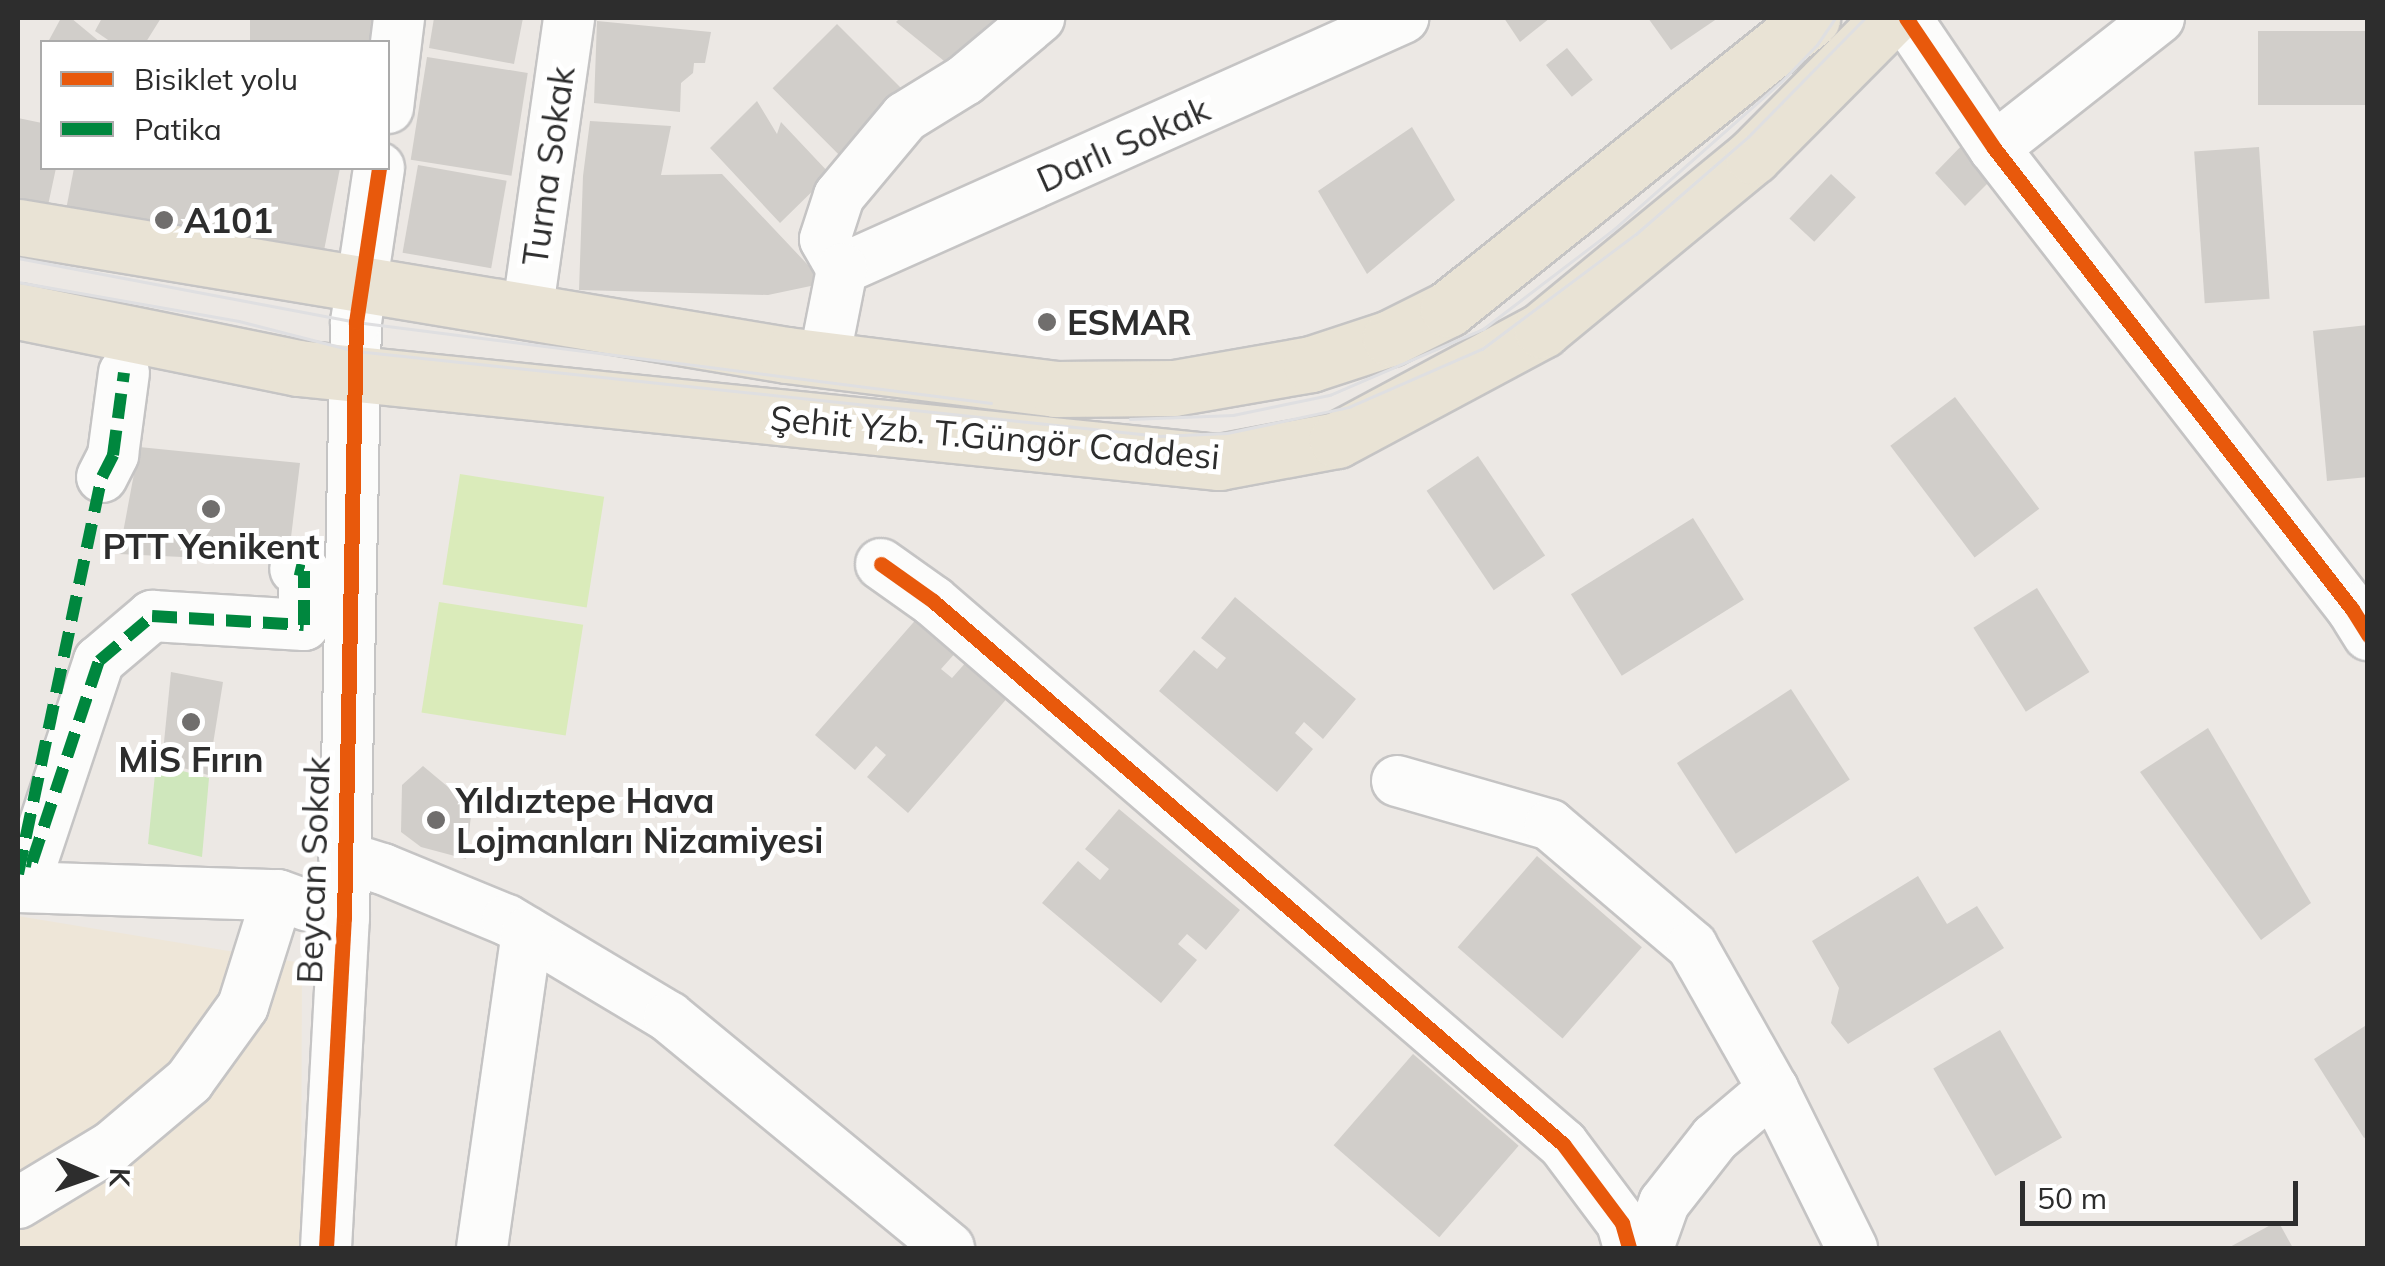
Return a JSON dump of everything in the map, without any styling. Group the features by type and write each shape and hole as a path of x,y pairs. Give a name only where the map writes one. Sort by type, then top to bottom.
{"main road":[{"name":"Şehit Yzb. T.Güngör Caddesi","path":"18,227 526,314 824,360 1055,389 1174,388 1311,364 1390,338 1448,308 1812,18"},
{"name":"Şehit Yzb. T.Güngör Caddesi","path":"18,312 298,368 1219,462 1337,440 1542,330 1753,156 1890,18"}],"street":[{"path":"390,92 399,18"},
{"name":"Turna Sokak","path":"526,314 569,18"},
{"path":"824,360 842,269 825,239 838,196 905,116 964,80 1039,18"},
{"name":"Darlı Sokak","path":"842,269 1403,18"},
{"path":"1906,18 1994,148 2352,608 2368,635"},
{"path":"1994,148 2159,18"},
{"name":"Beycan Sokak","path":"326,1248 330,1110 344,918 354,374 361,285 379,170"},
{"path":"102,477 113,455 124,374"},
{"path":"881,564 933,601 1563,1144 1622,1223 1628,1248"},
{"path":"19,873 32,862 99,661 152,616 304,624 304,571 296,569"},
{"path":"1398,781 1550,825 1692,946 1773,1089 1852,1248"},
{"path":"344,857 384,869 527,932 669,1018 949,1248"},
{"path":"19,873 278,895 344,918"},
{"path":"18,1203 111,1147 190,1081 242,1006 278,895"},
{"path":"482,1248 527,932"},
{"path":"1648,1248 1664,1203 1715,1138 1773,1089"}],"shaded area":[{"path":"18,916 302,963 301,1248 18,1248"}],"green space":[{"path":"460,474 604,497 587,607 442,585"},
{"path":"439,602 583,625 566,735 421,713"},
{"path":"156,764 209,778 202,857 148,844"}],"building":[{"path":"61,18 71,18 98,40 49,40"},
{"path":"102,18 161,18 147,40 108,40 95,31"},
{"path":"250,18 373,18 373,40 250,40"},
{"path":"434,18 523,18 514,64 429,48"},
{"path":"900,18 999,18 954,69 896,22"},
{"path":"1504,18 1550,18 1520,42"},
{"path":"1648,18 1718,18 1671,50"},
{"path":"597,21 711,32 705,63 694,63 693,73 681,83 680,112 594,103"},
{"path":"837,24 906,93 842,158 773,88"},
{"path":"2258,31 2368,31 2368,105 2258,105"},
{"path":"1567,48 1593,80 1572,97 1546,65"},
{"path":"427,57 528,73 511,176 411,160"},
{"path":"757,101 777,134 781,122 830,174 780,223 710,148"},
{"path":"18,118 40,123 40,170 56,170 47,210 18,204"},
{"path":"590,121 671,126 661,175 722,174 825,283 768,295 579,290 583,176"},
{"path":"1412,127 1455,200 1367,274 1318,191"},
{"path":"1969,138 1995,176 1965,206 1935,173"},
{"path":"2259,147 2270,299 2205,303 2194,152"},
{"path":"418,165 507,181 491,268 403,253"},
{"path":"74,170 340,170 322,261 66,210"},
{"path":"1831,174 1856,197 1814,242 1789,219"},
{"path":"2368,325 2368,477 2327,481 2313,331"},
{"path":"1955,397 2039,509 1975,558 1890,446"},
{"name":"PTT Yenikent","path":"139,447 300,463 288,562 119,554"},
{"path":"1478,456 1545,555 1494,590 1427,491"},
{"path":"1693,518 1744,599 1622,676 1571,594"},
{"path":"2037,588 2089,672 2026,712 1973,628"},
{"path":"1235,597 1356,699 1323,739 1304,722 1295,733 1313,749 1277,792 1159,691 1194,650 1217,669 1226,658 1201,638"},
{"path":"919,616 958,650 941,669 952,678 968,660 1009,696 908,813 867,777 886,755 876,746 855,770 815,735"},
{"name":"MİS Fırın","path":"171,672 223,682 208,775 162,762"},
{"path":"1791,689 1850,780 1736,854 1677,763"},
{"path":"2208,728 2311,903 2261,940 2140,772"},
{"name":"Yıldıztepe Hava Lojmanları Nizamiyesi","path":"423,766 472,807 466,859 421,847 401,832 402,785"},
{"path":"1119,809 1240,910 1206,950 1187,934 1178,944 1197,960 1161,1003 1042,903 1078,861 1100,880 1109,869 1085,849"},
{"path":"1537,856 1642,947 1563,1039 1458,947"},
{"path":"1918,876 1947,924 1977,906 2004,948 1848,1044 1831,1023 1839,988 1812,941"},
{"path":"2368,1024 2368,1136 2364,1138 2314,1059"},
{"path":"2000,1030 2062,1137 1995,1176 1933,1068"},
{"path":"1413,1054 1519,1146 1439,1237 1334,1145"},
{"path":"2278,1221 2293,1248 2228,1248"}],"tram line":[{"path":"1130,419 1233,415 1330,395 1483,329 1613,230 1780,83 1817,45 1835,18"},
{"path":"18,282 239,321 356,351 1160,436 1227,433 1349,407 1482,349 1636,234 1748,137 1865,18"},
{"path":"18,258 356,322 991,403"}],"marked path":[{"path":"18,874 102,477 113,455 124,373"},
{"path":"27,861 32,862 99,661 152,616 304,625 304,571 295,569"}],"cycle path":[{"path":"1906,18 1994,148 2352,609 2368,635"},
{"path":"326,1248 344,918 356,322 379,170"},
{"path":"881,564 933,601 1563,1144 1622,1223 1629,1248"}],"place":[{"name":"A101","path":"164,220"},
{"name":"ESMAR","path":"1047,322"},
{"name":"PTT Yenikent","path":"211,509"},
{"name":"MİS Fırın","path":"191,722"},
{"name":"Yıldıztepe Hava Lojmanları Nizamiyesi","path":"436,820"}]}
